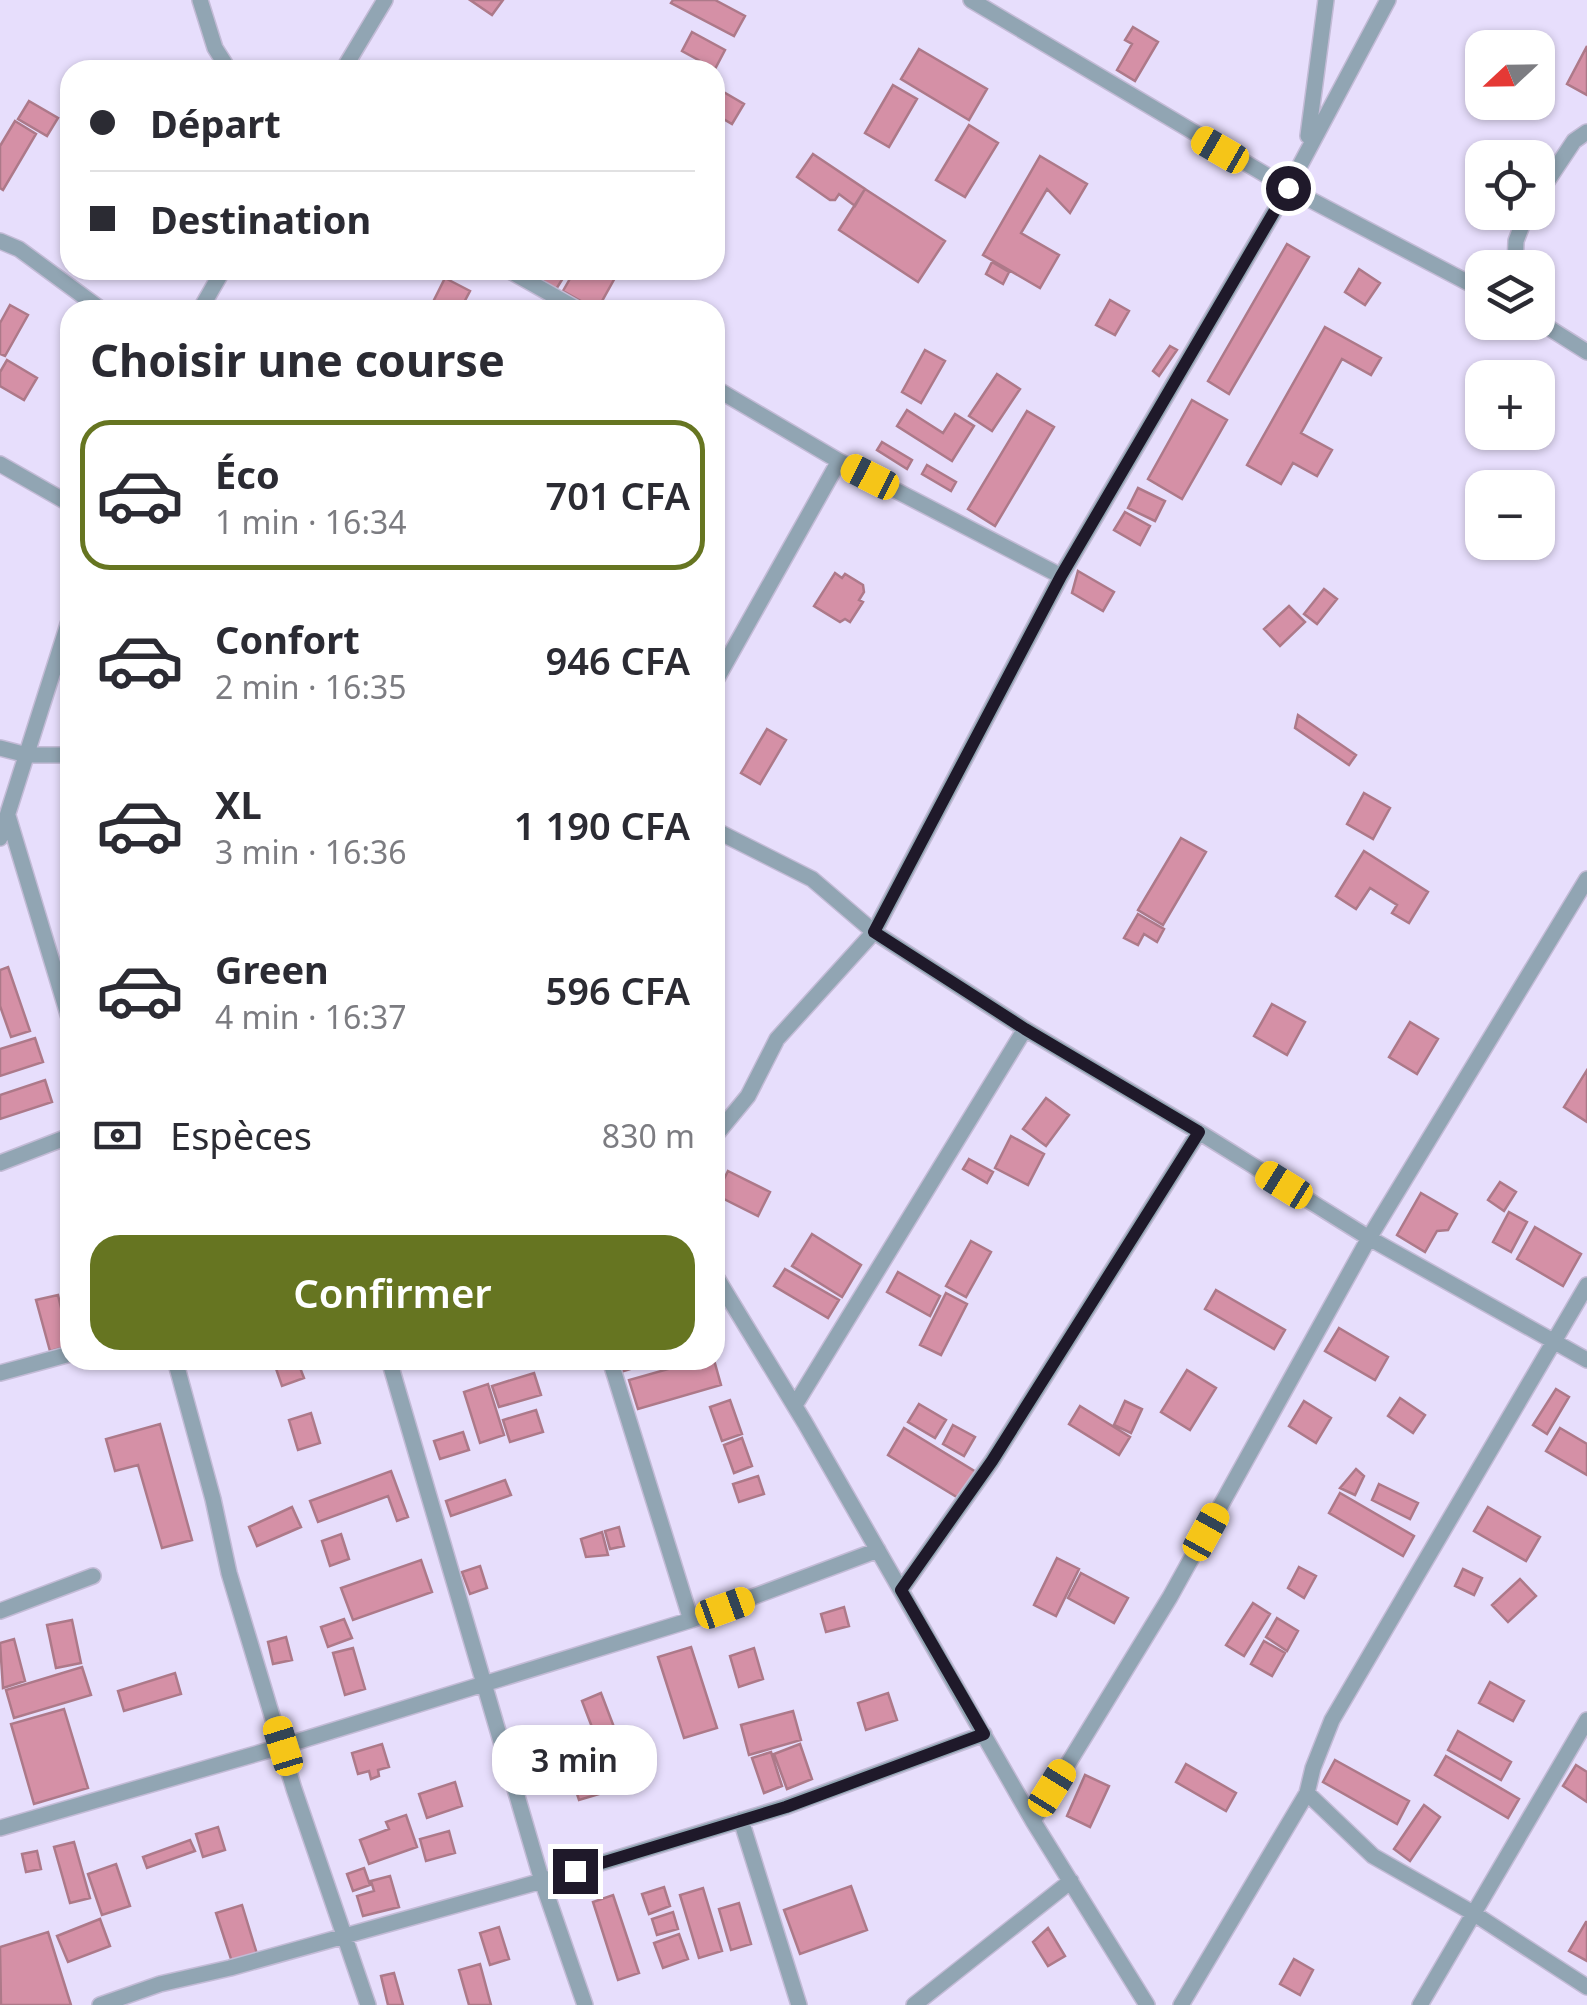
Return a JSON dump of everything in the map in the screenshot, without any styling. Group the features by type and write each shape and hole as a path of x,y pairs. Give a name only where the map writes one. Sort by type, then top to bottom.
{"street":[{"path":"200,0 223,60"},
{"path":"349,60 386,0"},
{"path":"971,0 1288,188 1465,281"},
{"path":"1306,150 1326,0"},
{"path":"725,1124 748,1096 776,1038 874,932 1061,576 1288,188 1388,0"},
{"path":"1555,170 1574,141 1587,132"},
{"path":"0,241 19,248 60,279"},
{"path":"62,280 89,300"},
{"path":"526,280 561,300"},
{"path":"1555,332 1587,352"},
{"path":"725,394 839,461 1061,576"},
{"path":"725,664 839,461"},
{"path":"0,464 60,498"},
{"path":"0,838 60,651"},
{"path":"0,748 28,755 60,754"},
{"path":"8,816 60,988"},
{"path":"725,835 812,879 874,932 1025,1029 1369,1238 1587,1360"},
{"path":"1033,1820 1170,1597 1369,1238 1587,879"},
{"path":"794,1405 1025,1029"},
{"path":"901,1590 992,1461 1199,1132"},
{"path":"0,1163 60,1140"},
{"path":"1181,2005 1307,1793 1332,1720 1587,1285"},
{"path":"725,1292 1033,1820 1147,2005"},
{"path":"0,1373 60,1357"},
{"path":"178,1370 230,1573 294,1789 368,2005"},
{"path":"392,1370 542,1881 586,2005"},
{"path":"613,1370 691,1620"},
{"path":"0,1828 283,1746 691,1620 878,1550"},
{"path":"0,1611 93,1576"},
{"path":"1420,2005 1587,1720"},
{"path":"100,2005 160,1984 542,1881 786,1807 984,1734"},
{"path":"1307,1793 1373,1856 1473,1913 1587,1987"},
{"path":"741,1820 798,2005"},
{"path":"914,2005 1071,1881"}],"building":[{"path":"470,0 503,0 492,15"},
{"path":"715,0 745,16 734,36 671,3"},
{"path":"1133,27 1158,42 1135,81 1117,70 1132,44 1125,40"},
{"path":"692,32 725,50 720,60 698,60 682,51"},
{"path":"1587,46 1587,95 1567,84"},
{"path":"919,49 987,89 969,120 901,79"},
{"path":"893,85 917,99 889,147 865,133"},
{"path":"725,93 744,104 732,124 725,120"},
{"path":"29,101 58,118 47,136 18,119"},
{"path":"15,121 36,134 3,190 0,146"},
{"path":"969,125 998,143 965,197 936,180"},
{"path":"813,154 865,189 855,206 839,194 830,200 797,177"},
{"path":"1040,156 1087,184 1070,213 1047,189 1021,233 1059,255 1040,288 983,255"},
{"path":"865,189 945,241 918,282 839,230"},
{"path":"1287,244 1309,257 1229,394 1208,381"},
{"path":"992,262 1009,272 1003,284 986,274"},
{"path":"1359,269 1380,283 1365,305 1345,292"},
{"path":"444,280 470,291 465,300 434,300"},
{"path":"544,280 562,280 555,291 542,283"},
{"path":"569,280 614,280 603,300 579,300 563,291"},
{"path":"1110,300 1129,311 1115,335 1096,325"},
{"path":"10,305 28,315 5,356 0,354 0,323"},
{"path":"1325,327 1381,358 1371,375 1342,359 1301,433 1332,450 1317,476 1293,463 1281,484 1247,465"},
{"path":"1170,346 1177,350 1159,376 1153,371"},
{"path":"925,350 945,361 921,403 902,392"},
{"path":"7,360 37,378 24,400 0,386 0,372"},
{"path":"997,374 1020,389 992,431 969,416"},
{"path":"1192,400 1227,420 1182,499 1148,479"},
{"path":"907,410 943,433 955,414 974,426 952,461 897,426"},
{"path":"1027,411 1054,427 995,526 968,509"},
{"path":"882,442 912,460 907,469 877,450"},
{"path":"927,465 956,482 951,491 922,474"},
{"path":"1138,488 1165,501 1155,521 1128,508"},
{"path":"1125,512 1150,526 1140,545 1114,530"},
{"path":"1078,571 1114,592 1103,611 1072,593"},
{"path":"835,573 842,578 845,574 863,585 859,600 863,602 850,622 840,622 814,606"},
{"path":"1324,589 1337,599 1317,624 1304,614"},
{"path":"1289,606 1305,622 1280,646 1264,629"},
{"path":"1298,715 1356,755 1349,765 1295,728"},
{"path":"767,729 786,740 760,784 741,773"},
{"path":"1364,793 1390,808 1373,839 1347,824"},
{"path":"1181,838 1206,852 1163,925 1138,910"},
{"path":"1364,851 1428,892 1409,923 1392,913 1397,905 1370,888 1356,909 1336,896"},
{"path":"1138,914 1164,929 1157,942 1144,934 1138,945 1124,938"},
{"path":"8,967 30,1031 11,1037 0,1006 0,970"},
{"path":"1272,1004 1305,1022 1287,1055 1254,1036"},
{"path":"1410,1022 1438,1039 1417,1074 1389,1057"},
{"path":"35,1038 43,1062 0,1076 0,1049"},
{"path":"1587,1070 1587,1122 1564,1107"},
{"path":"45,1080 52,1102 0,1119 0,1095"},
{"path":"1046,1098 1069,1115 1046,1146 1023,1129"},
{"path":"1011,1136 1044,1154 1028,1185 995,1168"},
{"path":"969,1159 993,1172 987,1183 963,1169"},
{"path":"728,1171 770,1192 758,1216 725,1200"},
{"path":"1500,1182 1516,1192 1504,1211 1488,1200"},
{"path":"1421,1193 1457,1214 1448,1230 1437,1231 1425,1252 1397,1235"},
{"path":"1509,1212 1527,1222 1511,1252 1493,1242"},
{"path":"1535,1227 1581,1254 1563,1286 1517,1259"},
{"path":"812,1234 861,1265 842,1297 792,1266"},
{"path":"971,1241 991,1252 966,1297 946,1286"},
{"path":"785,1269 839,1300 828,1318 774,1286"},
{"path":"898,1272 940,1296 930,1316 887,1292"},
{"path":"1216,1290 1285,1330 1274,1349 1205,1309"},
{"path":"946,1293 967,1304 941,1355 920,1345"},
{"path":"58,1295 60,1348 50,1351 36,1300"},
{"path":"1339,1328 1388,1357 1375,1380 1325,1351"},
{"path":"276,1370 301,1370 304,1378 282,1386"},
{"path":"664,1370 717,1370 721,1385 638,1409 629,1380"},
{"path":"1187,1370 1216,1388 1190,1430 1161,1412"},
{"path":"534,1373 541,1395 499,1407 492,1386"},
{"path":"488,1384 504,1435 480,1443 464,1392"},
{"path":"1556,1389 1569,1397 1547,1434 1533,1425"},
{"path":"1400,1398 1425,1415 1413,1433 1388,1416"},
{"path":"730,1400 742,1434 722,1441 710,1407"},
{"path":"1125,1401 1142,1409 1131,1433 1114,1425"},
{"path":"1304,1401 1331,1418 1316,1443 1289,1426"},
{"path":"919,1404 946,1420 935,1438 908,1422"},
{"path":"1080,1406 1130,1437 1119,1455 1069,1424"},
{"path":"536,1410 543,1432 510,1442 503,1420"},
{"path":"311,1413 320,1443 298,1450 289,1420"},
{"path":"160,1424 192,1540 162,1548 138,1465 115,1471 106,1439"},
{"path":"953,1425 975,1437 964,1456 943,1444"},
{"path":"904,1428 976,1472 960,1499 888,1455"},
{"path":"1560,1428 1587,1444 1587,1475 1546,1451"},
{"path":"463,1432 469,1450 440,1459 434,1441"},
{"path":"742,1438 752,1466 734,1473 724,1445"},
{"path":"1356,1469 1364,1476 1355,1495 1340,1488"},
{"path":"391,1471 408,1517 397,1521 388,1496 318,1522 310,1501"},
{"path":"758,1476 764,1494 739,1502 733,1484"},
{"path":"505,1480 511,1495 451,1516 446,1501"},
{"path":"1379,1484 1418,1503 1410,1519 1372,1500"},
{"path":"1340,1493 1414,1536 1403,1556 1329,1513"},
{"path":"292,1507 301,1527 257,1546 249,1527"},
{"path":"1488,1507 1540,1537 1526,1561 1474,1531"},
{"path":"619,1527 624,1546 610,1549 605,1531"},
{"path":"602,1532 608,1555 586,1557 581,1539"},
{"path":"341,1534 349,1559 330,1566 322,1541"},
{"path":"1057,1558 1079,1569 1056,1616 1034,1605"},
{"path":"421,1560 432,1592 353,1620 341,1588"},
{"path":"480,1566 487,1588 470,1594 462,1572"},
{"path":"1299,1567 1316,1576 1304,1598 1288,1588"},
{"path":"1463,1569 1482,1578 1474,1595 1455,1586"},
{"path":"1081,1573 1128,1598 1114,1623 1068,1598"},
{"path":"1520,1579 1536,1596 1508,1622 1492,1605"},
{"path":"1253,1603 1270,1614 1244,1656 1226,1645"},
{"path":"844,1607 849,1626 826,1632 821,1614"},
{"path":"1277,1618 1298,1631 1287,1651 1266,1637"},
{"path":"344,1619 352,1638 328,1647 321,1627"},
{"path":"72,1620 81,1663 56,1668 47,1625"},
{"path":"286,1637 292,1660 273,1664 268,1642"},
{"path":"14,1639 25,1681 3,1688 0,1643"},
{"path":"1264,1641 1285,1653 1272,1676 1251,1664"},
{"path":"691,1647 717,1728 684,1738 658,1657"},
{"path":"353,1648 365,1689 345,1695 333,1653"},
{"path":"754,1648 763,1679 739,1687 730,1656"},
{"path":"82,1667 91,1695 14,1718 6,1690"},
{"path":"175,1673 181,1694 124,1711 118,1691"},
{"path":"1490,1682 1524,1701 1513,1721 1479,1703"},
{"path":"601,1693 614,1727 595,1735 582,1701"},
{"path":"888,1693 897,1720 866,1730 858,1703"},
{"path":"64,1709 88,1788 34,1804 11,1724"},
{"path":"793,1711 801,1740 749,1755 741,1725"},
{"path":"1458,1731 1511,1762 1501,1780 1448,1750"},
{"path":"382,1744 389,1767 378,1770 379,1776 371,1779 369,1771 358,1774 352,1753"},
{"path":"800,1744 812,1779 787,1789 774,1754"},
{"path":"771,1752 782,1786 764,1793 752,1758"},
{"path":"1446,1756 1519,1799 1508,1818 1435,1775"},
{"path":"624,1757 633,1784 579,1800 570,1773"},
{"path":"1335,1760 1409,1801 1397,1824 1323,1782"},
{"path":"1186,1764 1236,1793 1226,1811 1176,1782"},
{"path":"1576,1765 1587,1772 1587,1802 1563,1786"},
{"path":"1085,1775 1109,1786 1090,1827 1067,1816"},
{"path":"455,1782 462,1806 427,1818 419,1794"},
{"path":"1424,1805 1440,1817 1410,1861 1394,1849"},
{"path":"406,1815 417,1847 369,1864 360,1840 389,1829 386,1822"},
{"path":"218,1827 225,1850 203,1857 196,1834"},
{"path":"449,1831 455,1853 426,1861 420,1839"},
{"path":"190,1840 195,1851 147,1868 143,1857"},
{"path":"74,1842 90,1898 70,1903 54,1847"},
{"path":"37,1851 41,1869 26,1872 22,1854"},
{"path":"116,1864 130,1906 102,1915 88,1874"},
{"path":"364,1868 370,1885 353,1891 347,1874"},
{"path":"390,1876 399,1907 363,1916 357,1896 374,1891 371,1881"},
{"path":"851,1886 867,1930 800,1954 784,1910"},
{"path":"664,1887 670,1906 649,1914 642,1894"},
{"path":"703,1888 722,1951 699,1958 680,1895"},
{"path":"613,1895 639,1973 618,1980 593,1902"},
{"path":"739,1903 751,1944 731,1950 719,1909"},
{"path":"242,1905 257,1954 232,1962 216,1913"},
{"path":"673,1912 678,1929 657,1935 652,1919"},
{"path":"100,1919 110,1946 68,1962 57,1936"},
{"path":"1587,1922 1587,1961 1569,1951"},
{"path":"499,1927 509,1959 490,1965 480,1933"},
{"path":"1048,1928 1065,1956 1048,1966 1033,1942"},
{"path":"48,1932 71,2005 1,2005 0,1947"},
{"path":"679,1934 688,1959 663,1968 654,1943"},
{"path":"1294,1959 1313,1970 1300,1995 1280,1984"},
{"path":"480,1964 491,2005 469,2005 459,1970"},
{"path":"394,1973 403,2005 388,2005 381,1976"}],"route":[{"path":"575,1871 786,1807 984,1734 901,1590 992,1461 1199,1132 1025,1029 874,932 1061,576 1288,188"}]}
